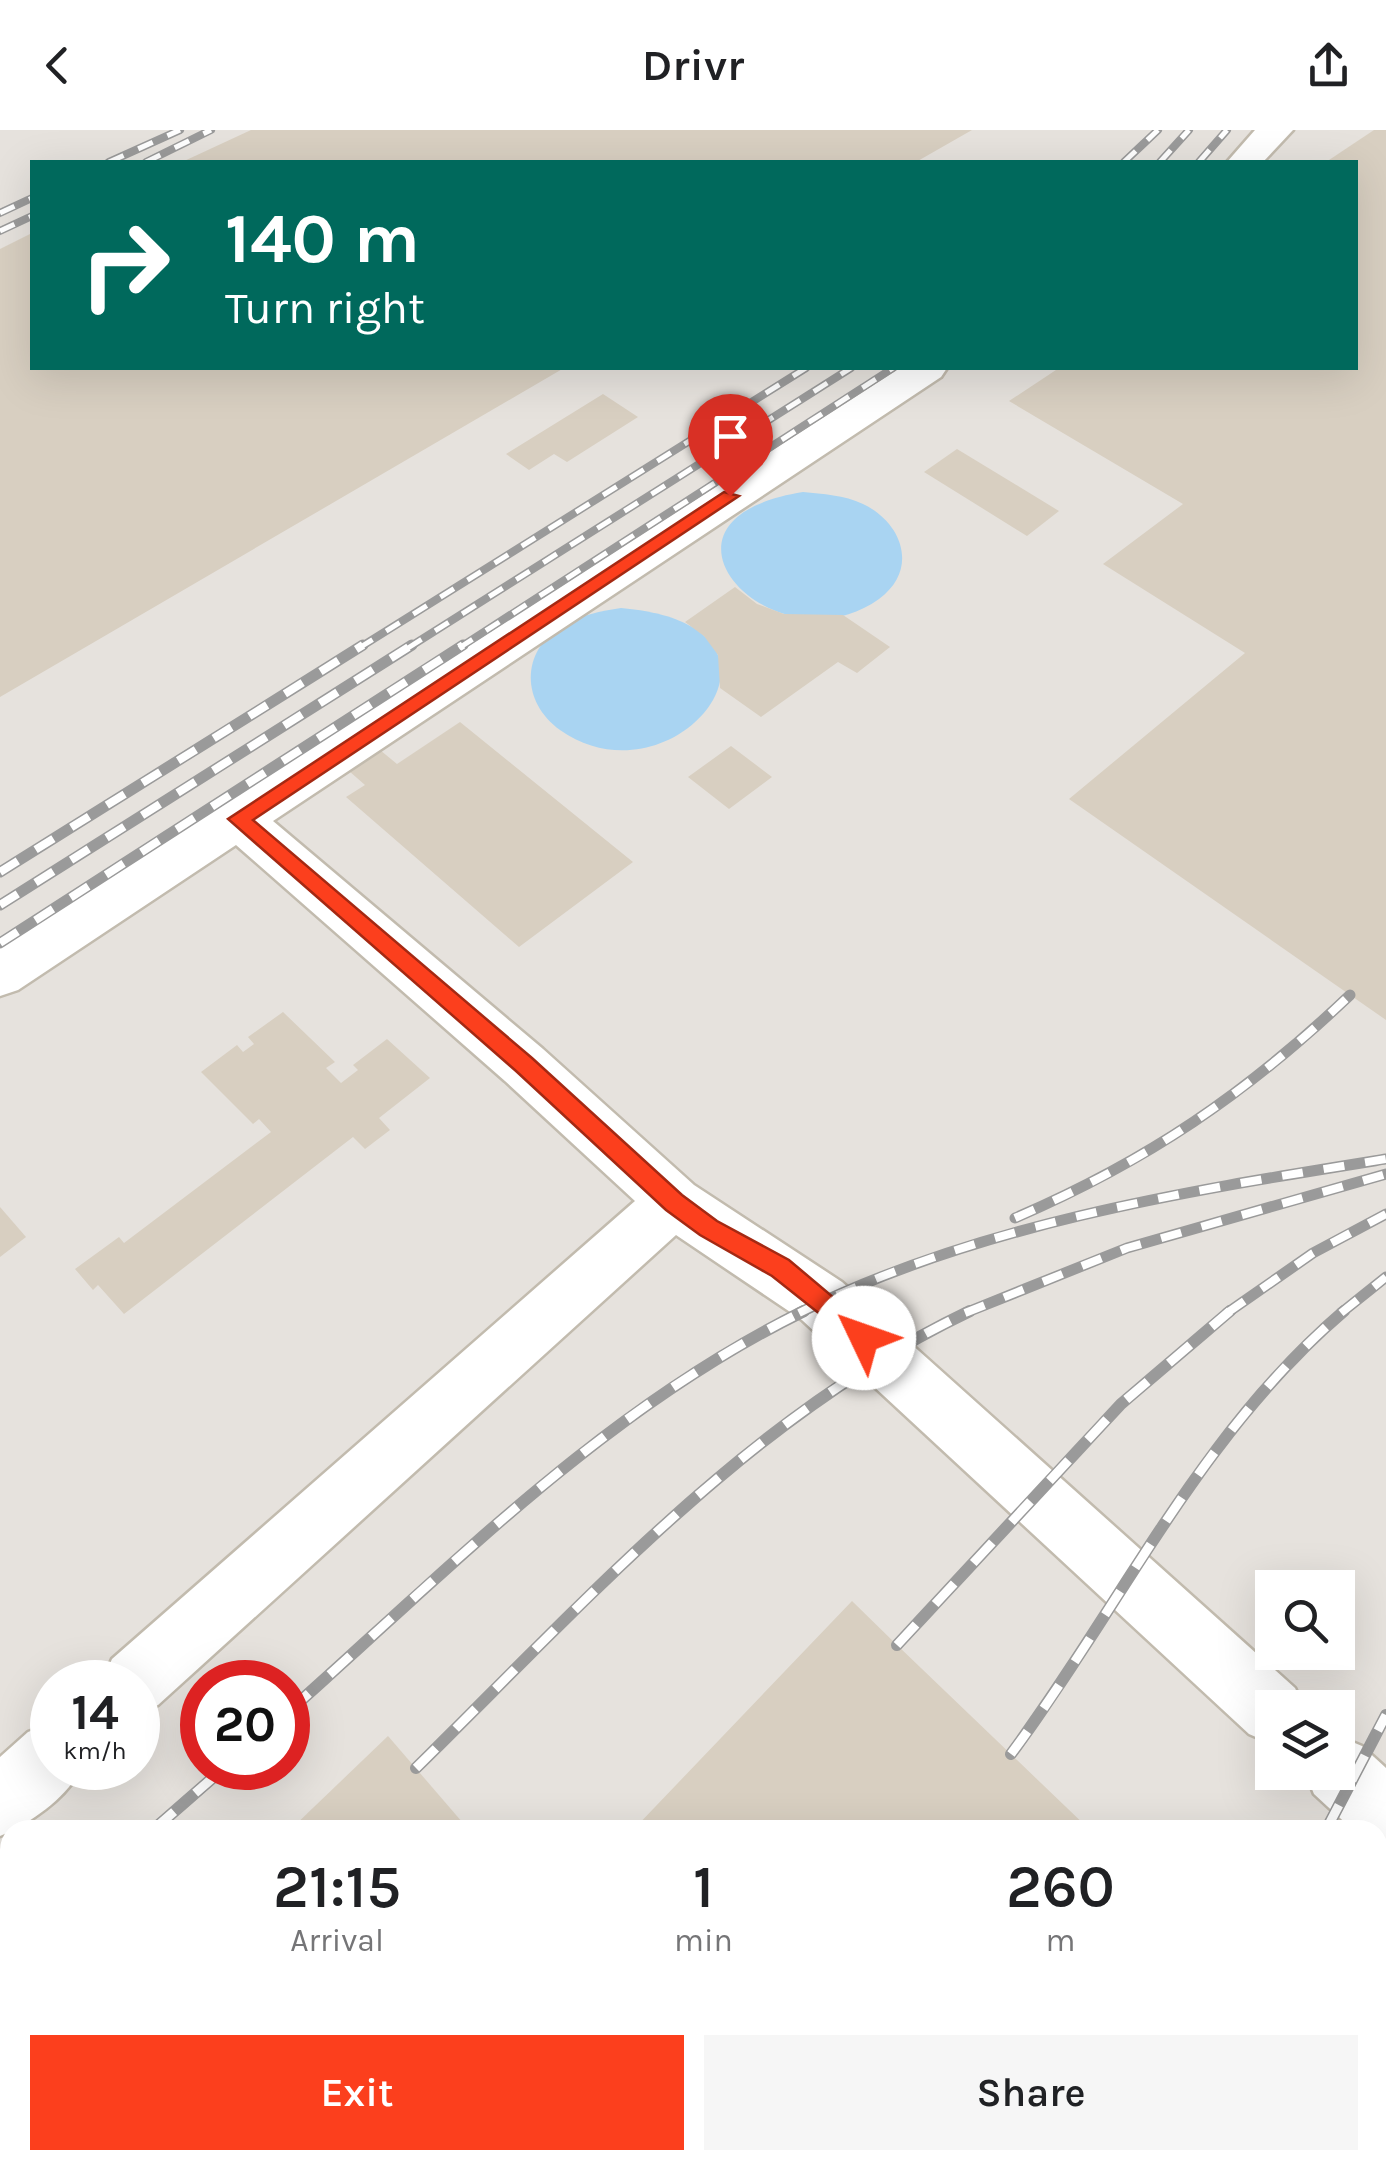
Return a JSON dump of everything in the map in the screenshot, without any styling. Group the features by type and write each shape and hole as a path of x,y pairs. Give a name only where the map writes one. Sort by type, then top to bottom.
{"lane":[{"path":"1246,160 1275,130"},
{"path":"0,976 924,370"},
{"path":"238,819 524,1064 674,1202 708,1228 780,1268 822,1300 1255,1695"},
{"path":"159,1660 674,1202"},
{"path":"0,1802 30,1775"},
{"path":"1355,1786 1386,1814"}],"shaded area":[{"path":"0,130 1386,130 1386,1820 0,1820"}],"water":[{"path":"803,492 856,501 888,523 901,548 902,561 899,575 879,599 839,617 799,617 763,605 736,584 722,558 726,531 751,508"},
{"path":"621,608 681,621 713,646 721,675 709,706 683,731 646,748 604,749 560,730 547,719 532,691 533,662 549,636 577,619"}],"building":[{"path":"251,130 972,130 920,160 186,160"},
{"path":"1374,130 1386,130 1386,1020 1069,799 1245,653 1103,564 1183,504 1009,401 1056,370 1358,370 1358,160 1329,160"},
{"path":"30,234 30,370 561,370 0,697 0,249"},
{"path":"603,394 638,417 567,462 554,454 529,470 506,454"},
{"path":"957,449 1059,511 1027,536 924,472"},
{"path":"735,587 757,604 784,614 843,615 890,647 857,673 838,662 761,717 720,688 718,655 704,636 685,622"},
{"path":"460,722 633,862 519,947 346,797 365,785 349,771 380,750 397,764"},
{"path":"731,746 772,777 729,809 688,777"},
{"path":"283,1012 335,1062 326,1068 341,1083 358,1070 353,1065 387,1039 430,1078 379,1118 390,1130 365,1149 353,1137 124,1314 98,1285 93,1290 75,1269 119,1237 124,1243 271,1132 259,1119 253,1124 201,1072 237,1045 243,1052 254,1044 248,1037"},
{"path":"0,1207 26,1237 0,1257"},
{"path":"852,1601 1080,1820 643,1820"},
{"path":"388,1736 460,1820 300,1820"}],"railway":[{"path":"113,160 180,130"},
{"path":"150,160 211,130"},
{"path":"1126,160 1158,130"},
{"path":"1162,160 1189,130"},
{"path":"1201,160 1227,130"},
{"path":"0,213 30,199"},
{"path":"0,231 30,217"},
{"path":"359,648 803,370"},
{"path":"408,648 848,370"},
{"path":"459,648 890,370"},
{"path":"0,872 363,645"},
{"path":"0,905 412,645"},
{"path":"0,943 463,645"},
{"path":"1015,1218 1108,1173 1193,1122 1272,1064 1350,995"},
{"path":"799,1313 868,1282 1012,1233 1161,1198 1386,1159"},
{"path":"965,1313 1127,1248 1386,1174"},
{"path":"1227,1313 1313,1253 1386,1214"},
{"path":"1341,1313 1386,1277"},
{"path":"310,1692 471,1547 597,1442 732,1350 804,1311"},
{"path":"416,1768 608,1577 743,1457 890,1354 970,1311"},
{"path":"897,1645 1121,1404 1230,1311"},
{"path":"1011,1754 1205,1466 1293,1359 1344,1311"},
{"path":"1331,1820 1386,1715"},
{"path":"164,1820 199,1790"}],"route":[{"path":"730,496 238,819 524,1064 674,1202 708,1228 780,1268 864,1338"}]}
